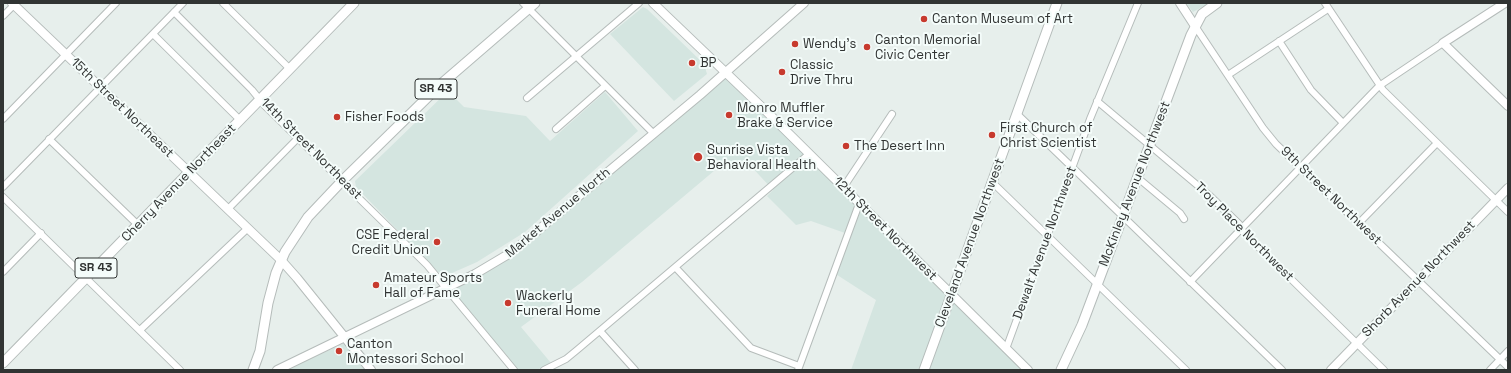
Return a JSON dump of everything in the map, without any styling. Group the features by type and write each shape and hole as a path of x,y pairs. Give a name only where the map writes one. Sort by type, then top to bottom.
{"main road":[{"name":"Cherry Avenue Northeast","path":"3,363 354,3"},
{"name":"Cleveland Avenue Northwest","path":"924,370 1057,3"},
{"name":"McKinley Avenue Northwest","path":"1061,370 1076,340 1098,284 1195,26 1202,14 1217,3"},
{"name":"SR 43","path":"252,370 260,351 270,294 281,260 292,240 308,217 342,181 446,80 529,5"}],"street":[{"path":"3,119 116,3"},
{"path":"3,187 183,3"},
{"path":"224,3 290,69"},
{"path":"526,98 639,3"},
{"name":"12th Street Northwest","path":"653,3 726,72 1006,350 1028,370"},
{"name":"Market Avenue North","path":"277,370 496,263 520,246 726,72 804,3"},
{"name":"Dewalt Avenue Northwest","path":"1006,350 1097,101 1138,3"},
{"name":"9th Street Northwest","path":"1180,3 1268,135 1508,367"},
{"path":"1324,3 1379,86 1508,212"},
{"path":"1190,282 1379,86 1505,3"},
{"path":"3,16 14,4"},
{"name":"15th Street Northeast","path":"14,4 281,260 371,370"},
{"path":"529,5 605,86 653,133"},
{"path":"1228,75 1328,9"},
{"name":"14th Street Northeast","path":"174,12 260,100 427,265 514,370"},
{"path":"153,34 240,120"},
{"path":"1279,42 1311,90 1343,123"},
{"path":"1443,43 1508,106"},
{"path":"556,129 605,86"},
{"name":"Troy Place Northwest","path":"1097,101 1209,195 1239,224 1244,233 1384,370"},
{"path":"843,188 892,114"},
{"path":"1017,114 1282,370"},
{"path":"228,209 298,138"},
{"path":"49,139 138,225"},
{"path":"1359,223 1437,143"},
{"path":"544,370 566,359 676,268 809,154"},
{"path":"1138,178 1180,213 1184,219"},
{"path":"992,182 1186,370"},
{"name":"Shorb Avenue Northwest","path":"1331,370 1508,188"},
{"path":"3,197 180,370"},
{"path":"676,268 751,348 798,368 859,204"},
{"path":"140,330 248,228"},
{"path":"3,272 41,233"},
{"path":"600,331 635,370"},
{"path":"1490,370 1508,351"}],"shaded area":[{"path":"1186,3 1209,3 1193,12"},
{"path":"643,7 647,9 704,64 707,74 674,101 610,34"},
{"path":"726,76 1022,370 851,370 876,300 831,271 845,233 811,221 796,225 767,196 773,190 747,162 737,170 727,160 582,282 521,327 551,363 537,370 519,370 451,289 506,260 527,245 598,183"},
{"path":"448,91 464,107 526,116 550,141 605,92 638,131 525,232 477,262 443,277 356,187 355,181"},
{"name":"Canton Montessori School","path":"345,343 367,370 286,370 309,359"}],"place":[{"name":"Canton Museum of Art","path":"924,19"},
{"name":"Wendy's","path":"795,44"},
{"name":"Canton Memorial Civic Center","path":"867,47"},
{"name":"BP","path":"692,63"},
{"name":"Classic Drive Thru","path":"782,72"},
{"name":"Monro Muffler Brake & Service","path":"729,115"},
{"name":"Fisher Foods","path":"337,117"},
{"name":"First Church of Christ Scientist","path":"992,135"},
{"name":"The Desert Inn","path":"846,146"},
{"name":"Sunrise Vista Behavioral Health","path":"698,157"},
{"name":"CSE Federal Credit Union","path":"437,242"},
{"name":"Amateur Sports Hall of Fame","path":"376,285"},
{"name":"Wackerly Funeral Home","path":"508,303"},
{"name":"Canton Montessori School","path":"339,351"}]}
